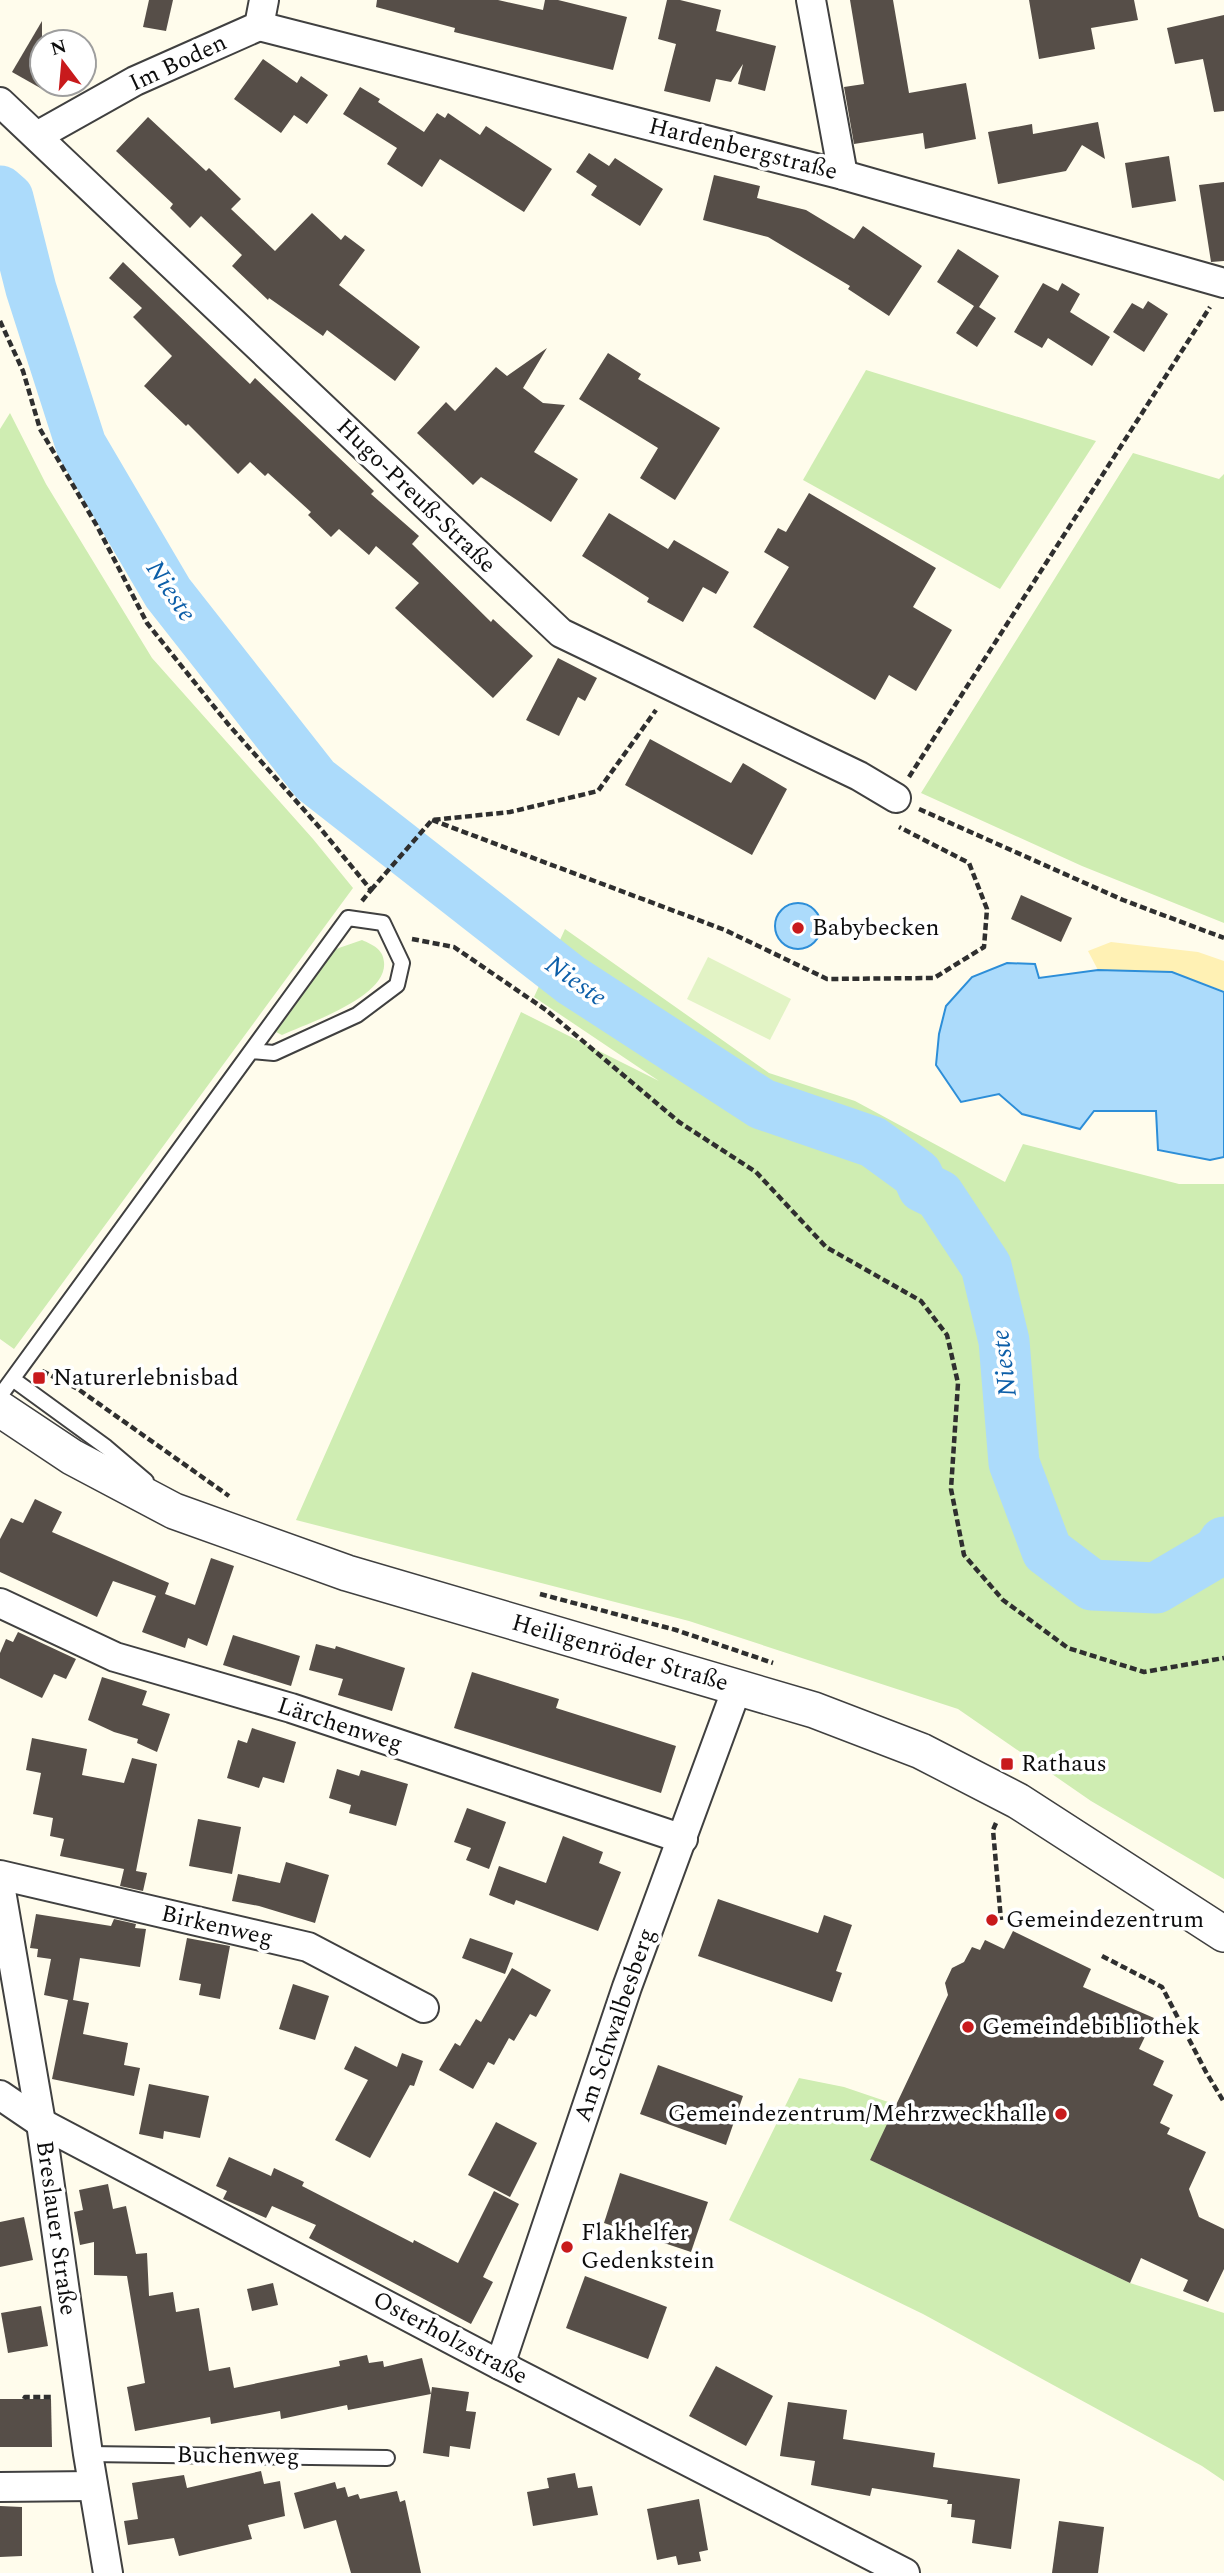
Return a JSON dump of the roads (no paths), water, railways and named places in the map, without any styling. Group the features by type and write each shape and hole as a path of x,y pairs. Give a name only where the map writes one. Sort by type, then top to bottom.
{"street":[{"path":"811,0 844,174"},
{"name":"Hardenbergstraße","path":"262,13 844,174 1220,290"},
{"name":"Im Boden","path":"37,136 262,13"},
{"name":"Hugo-Preuß-Straße","path":"0,102 561,633 859,776 896,798"},
{"name":"Heiligenröder Straße","path":"7,1394 72,1457 174,1511 347,1573 814,1710 921,1751 1008,1796 1150,1884 1224,1934"},
{"name":"Lärchenweg","path":"0,1603 115,1657 291,1708 683,1839"},
{"name":"Am Schwalbesberg","path":"500,2365 626,1987 737,1688"},
{"name":"Birkenweg","path":"0,1875 308,1947 424,2008"},
{"name":"Breslauer Straße","path":"0,1885 41,2123 88,2454 108,2573"},
{"name":"Osterholzstraße","path":"0,2095 41,2123 500,2365 905,2573"},
{"path":"0,2487 93,2486"}],"lane":[{"path":"0,1396 7,1394 252,1051 348,918 383,923 402,963 397,985 357,1014 274,1053 252,1051"},
{"name":"Buchenweg","path":"88,2454 387,2458"}],"water":[{"name":"Babybecken","path":"798,903 814,910 821,926 814,942 798,949 782,942 775,926 782,910"},
{"path":"1007,963 1035,964 1039,978 1098,970 1172,972 1224,992 1224,1157 1210,1160 1158,1150 1156,1111 1094,1111 1080,1129 1022,1114 999,1094 961,1102 936,1065 939,1034 946,1006 972,977"}],"waterway":[{"name":"Nieste","path":"0,191 8,198 31,289 81,445 168,593 315,780 571,980 762,1104 873,1142 917,1174 923,1187 939,1195 986,1266 1004,1341 1014,1463 1047,1551 1092,1585 1156,1588 1217,1552 1224,1542"}],"place":[{"name":"Babybecken","path":"798,928"},
{"name":"Naturerlebnisbad","path":"39,1378"},
{"name":"Rathaus","path":"1007,1764"},
{"name":"Gemeindezentrum","path":"992,1920"},
{"name":"Gemeindebibliothek","path":"968,2027"},
{"name":"Gemeindezentrum/Mehrzweckhalle","path":"1061,2114"},
{"name":"Flakhelfer Gedenkstein","path":"567,2247"}]}
